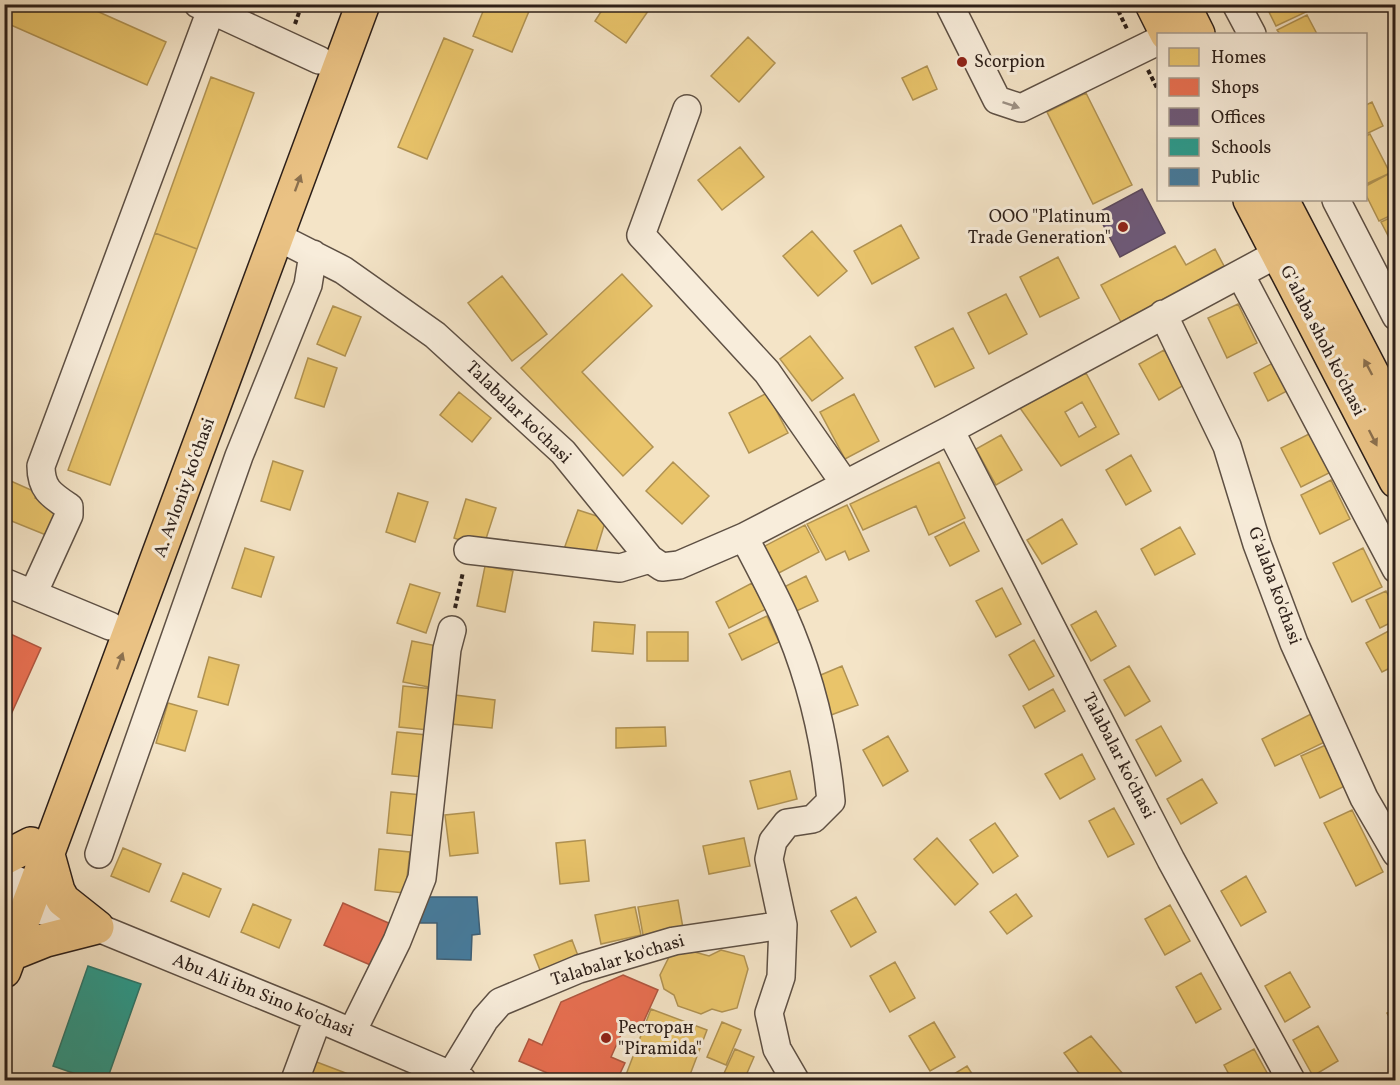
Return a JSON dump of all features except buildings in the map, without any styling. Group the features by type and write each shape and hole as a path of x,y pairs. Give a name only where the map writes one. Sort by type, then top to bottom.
{"main road":[{"name":"A. Avloniy ko'chasi","path":"8,963 18,882 340,4"},
{"name":"A. Avloniy ko'chasi","path":"18,882 278,237 363,4"},
{"path":"1152,4 1166,33"},
{"path":"1183,4 1198,33"},
{"name":"G'alaba shoh ko'chasi","path":"1250,201 1395,481"},
{"name":"G'alaba shoh ko'chasi","path":"1283,201 1395,419"},
{"path":"18,882 58,891 63,900 97,927"},
{"path":"8,963 46,940 97,927"}],"street":[{"path":"950,4 996,100 1021,108 1157,41"},
{"path":"1236,4 1251,33"},
{"path":"33,594 69,514 69,507 53,496 41,481 41,466 204,7 319,60"},
{"path":"687,110 641,235 767,372 845,484"},
{"path":"1337,201 1395,316"},
{"name":"Talabalar ko'chasi","path":"278,237 343,270 435,335 563,452 650,559"},
{"path":"99,854 239,456 308,285 313,254"},
{"path":"468,550 620,568 650,559 662,567 679,565 744,537 950,430 1277,254"},
{"path":"1240,274 1395,569"},
{"name":"G'alaba ko'chasi","path":"1163,314 1227,446 1257,544 1294,643 1364,798 1395,853"},
{"name":"Talabalar ko'chasi","path":"950,430 1171,860 1291,1080"},
{"path":"744,537 783,615 807,677 828,775 831,801 813,819 787,823 773,841 769,859 783,925 781,977 769,1013 777,1049 795,1080"},
{"path":"4,582 110,626"},
{"path":"352,1032 397,941 422,878 447,650 452,630"},
{"name":"Abu Ali ibn Sino ko'chasi","path":"18,882 63,912 457,1078"},
{"name":"Talabalar ko'chasi","path":"457,1078 485,1019 500,1002 579,969 674,941 783,925"},
{"path":"295,1080 318,1018"}],"path":[{"path":"452,630 468,550"}],"place":[{"name":"Scorpion","path":"962,62"},
{"name":"OOO \"Platinum Trade Generation\"","path":"1123,227"},
{"name":"Ресторан \"Piramida\"","path":"606,1038"}]}
